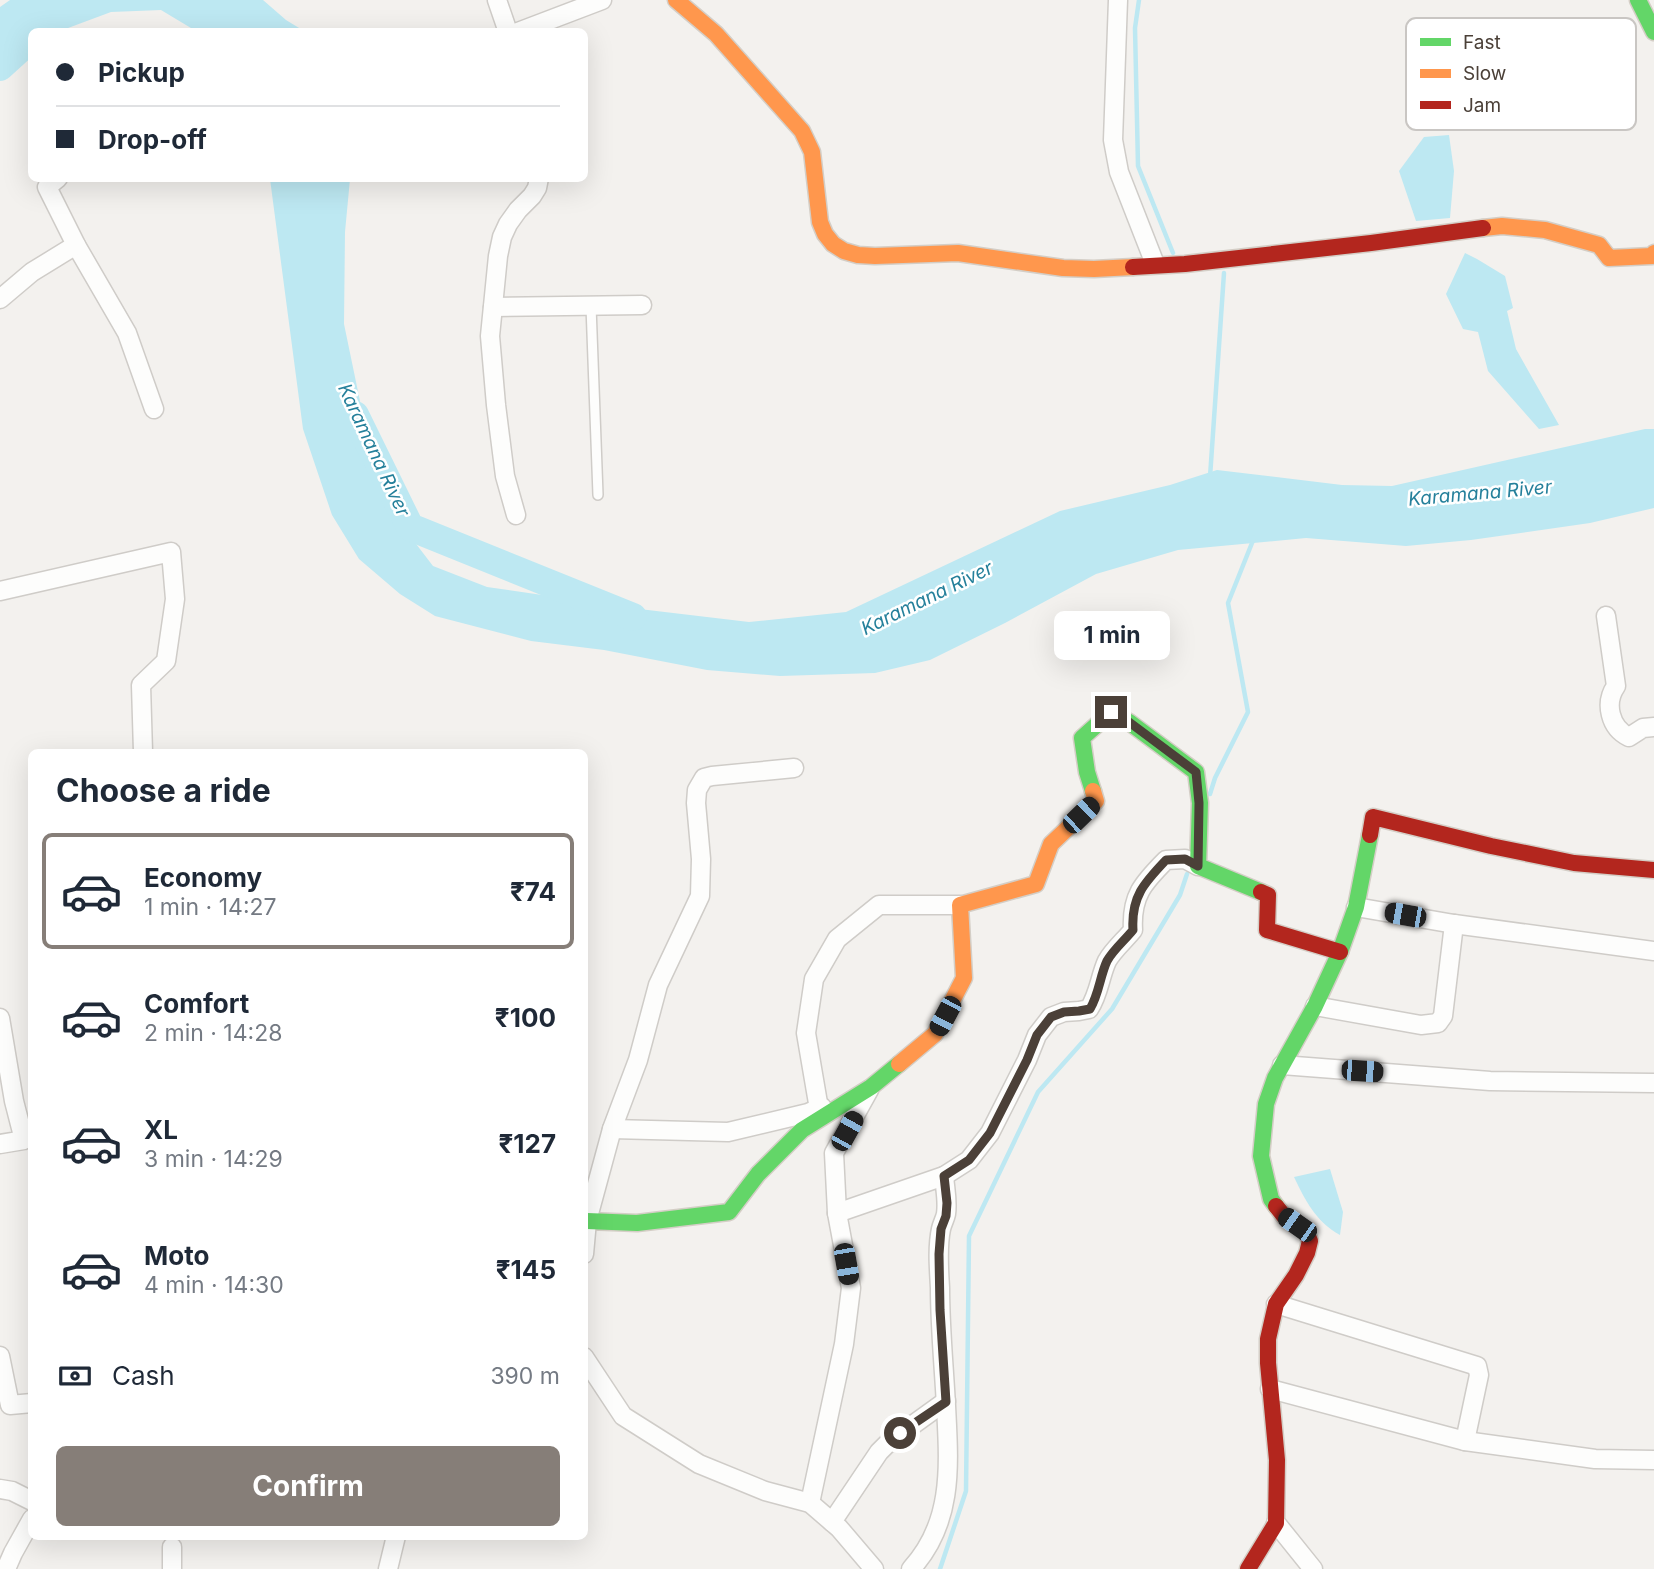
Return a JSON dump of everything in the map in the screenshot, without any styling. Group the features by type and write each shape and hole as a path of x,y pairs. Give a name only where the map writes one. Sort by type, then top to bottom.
{"street":[{"path":"497,0 507,28"},
{"path":"528,28 602,0"},
{"path":"676,0 710,27 807,138 816,166 817,204 821,227 834,245 849,254 911,256 956,253 1062,268 1097,269 1185,264 1502,226 1545,230 1598,245 1609,258 1634,258 1652,256 1654,253"},
{"path":"1118,0 1113,140 1119,172 1155,264"},
{"path":"1639,0 1654,32"},
{"path":"53,182 47,187 76,245 127,333 154,409"},
{"path":"516,514 505,476 490,336 502,237 518,210 533,196 539,182"},
{"path":"0,299 32,272 76,245"},
{"path":"493,307 642,304"},
{"path":"0,591 172,552 174,599 166,661 141,685 143,749"},
{"path":"1606,616 1616,686 1609,704 1612,720 1622,733 1629,737 1643,728 1654,727"},
{"path":"819,1108 806,1033 814,979 837,939 879,905 960,905 1036,884 1051,844 1096,801 1087,772 1082,738 1111,712 1129,722 1196,772 1199,803 1198,866"},
{"path":"588,1217 612,1129 638,1060 658,985 700,896 697,790 704,778 712,776 794,768"},
{"path":"1248,1569 1276,1523 1277,1460 1268,1339 1276,1304 1296,1275 1307,1254 1310,1241 1306,1232 1284,1216 1271,1199 1261,1156 1266,1104 1275,1078 1315,1006 1340,952 1356,907 1373,817 1574,863 1654,870"},
{"path":"837,1213 944,1176 969,1160 990,1133 1037,1035 1051,1017 1064,1012 1090,1009 1109,958 1133,930 1135,901 1154,872 1166,860 1185,859 1268,895 1268,930 1340,952"},
{"path":"588,1221 637,1223 729,1212 758,1174 802,1130 871,1087 935,1034 964,978 960,905"},
{"path":"1356,907 1454,924 1654,951"},
{"path":"1315,1006 1421,1025 1438,1023 1443,1016 1454,924"},
{"path":"0,1018 14,1101 24,1140 0,1144"},
{"path":"1282,1065 1490,1081 1654,1083"},
{"path":"612,1129 728,1132 808,1113 871,1087"},
{"path":"810,1503 844,1344 851,1288 837,1213 834,1153 871,1087"},
{"path":"911,1569 923,1557 935,1535 943,1507 949,1467 939,1254 947,1203 944,1176"},
{"path":"1276,1304 1477,1366 1479,1374 1465,1441"},
{"path":"0,1356 9,1405 28,1403"},
{"path":"588,1363 623,1416 699,1464 755,1487 810,1503 832,1522 874,1569"},
{"path":"1270,1389 1465,1441 1595,1459 1654,1460"},
{"path":"832,1522 884,1447 912,1424 946,1402"},
{"path":"0,1489 12,1491 28,1499"},
{"path":"1276,1523 1313,1569"},
{"path":"6,1569 28,1526"},
{"path":"388,1569 395,1540"},
{"path":"172,1547 172,1569"}],"lane":[{"path":"591,306 598,495"}],"water":[{"path":"10,0 263,0 299,28 191,28 161,10 111,12 68,28 28,28 28,45 0,57 0,7"},
{"path":"1449,135 1454,171 1450,218 1416,221 1399,171 1424,137"},
{"path":"270,182 350,182 345,232 344,324 367,435 390,510 433,566 487,587 749,622 846,612 1060,511 1170,485 1217,470 1342,485 1392,486 1645,429 1654,429 1654,508 1590,523 1471,540 1406,546 1306,538 1178,550 1096,574 930,660 875,673 780,676 707,670 604,650 531,641 435,616 400,594 359,559 332,515 303,429"},
{"path":"1465,253 1505,276 1513,308 1507,311 1516,349 1559,425 1539,429 1488,371 1478,332 1463,329 1446,294"},
{"path":"1330,1169 1343,1212 1340,1235 1318,1217 1294,1177"}],"waterway":[{"path":"1139,0 1135,28 1138,166 1173,253"},
{"name":"Karamana River","path":"0,67 28,42"},
{"path":"1210,477 1224,273"},
{"name":"Karamana River","path":"355,415 410,527 633,617"},
{"path":"1210,794 1215,778 1248,712 1228,603 1254,538"},
{"path":"940,1569 966,1491 969,1236 1038,1092 1112,1009 1180,895 1187,874"}],"traffic: fast":[{"path":"1638,0 1654,32"},
{"path":"1093,791 1082,738 1111,712 1129,722 1196,772 1200,803 1198,866 1261,892"},
{"path":"1276,1206 1271,1199 1261,1156 1266,1104 1275,1078 1315,1006 1340,952 1356,907 1370,835"},
{"path":"588,1221 637,1223 729,1212 758,1174 802,1130 871,1087 899,1064"}],"traffic: slow":[{"path":"676,0 716,34 802,131 812,152 820,222 833,244 844,251 875,256 958,253 1063,268 1133,267"},
{"path":"1483,228 1502,226 1545,230 1599,245 1609,258 1652,256 1654,253"},
{"path":"899,1064 935,1034 964,978 960,905 1036,884 1051,844 1096,801 1093,791"}],"traffic: jam":[{"path":"1133,267 1185,264 1483,228"},
{"path":"1370,835 1373,817 1574,863 1654,870"},
{"path":"1261,892 1268,895 1267,930 1340,952"},
{"path":"1248,1569 1276,1523 1277,1460 1268,1339 1276,1304 1296,1275 1310,1241 1306,1232 1284,1216 1276,1206"}],"route":[{"path":"900,1433 946,1402 939,1254 947,1203 944,1176 969,1160 990,1133 1037,1035 1051,1017 1064,1012 1090,1009 1109,958 1133,930 1135,901 1154,872 1166,860 1185,859 1198,866 1199,803 1196,772 1129,722 1111,712"}]}
